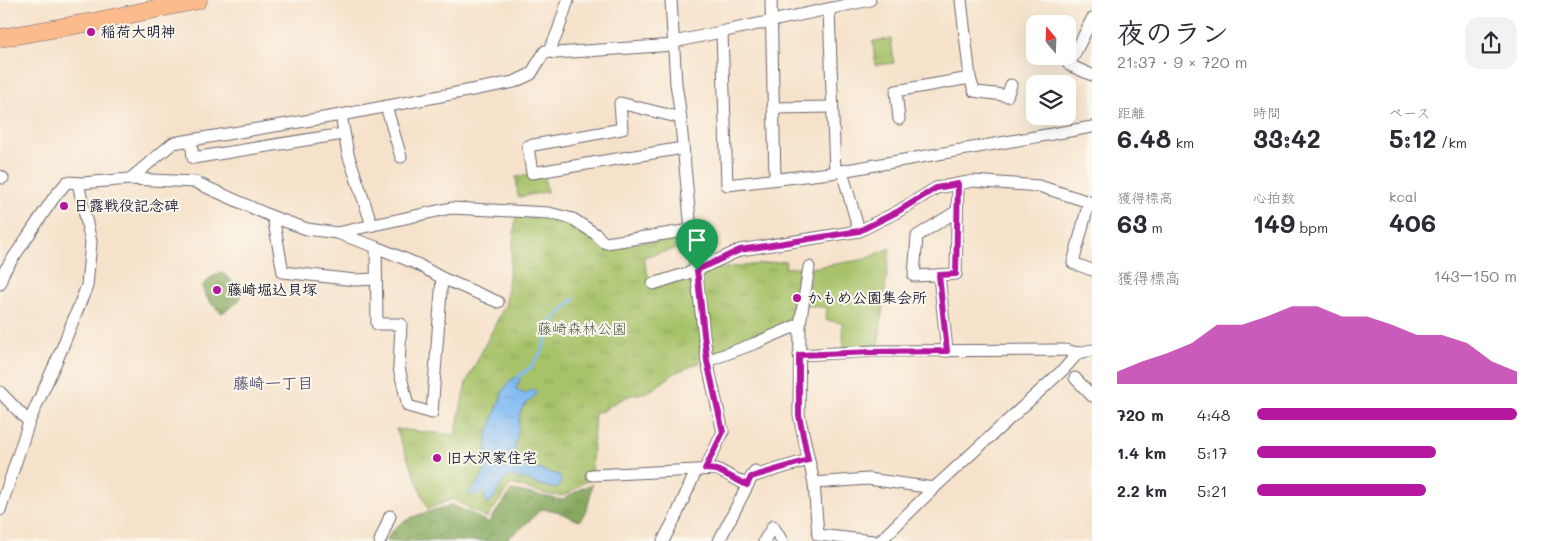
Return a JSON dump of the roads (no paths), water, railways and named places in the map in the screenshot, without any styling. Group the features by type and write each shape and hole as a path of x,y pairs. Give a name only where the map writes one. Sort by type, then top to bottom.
{"main road":[{"path":"0,38 98,21 198,0"}],"street":[{"path":"549,52 568,0"},
{"path":"663,541 723,432 707,361 691,230 676,84 671,0"},
{"path":"770,0 774,179"},
{"path":"130,179 172,144 341,115 514,82 531,74 545,51 556,53 674,43 870,0"},
{"path":"961,0 970,78 974,91 989,95 995,93 1007,96 1011,85"},
{"path":"829,8 832,107 838,172 859,231"},
{"path":"1092,19 1069,64 1092,75"},
{"path":"722,32 727,185 838,172 1092,127"},
{"path":"899,119 896,91 970,78"},
{"path":"681,118 620,103 622,128 528,146 532,173 683,148"},
{"path":"386,106 401,156"},
{"path":"773,108 832,107"},
{"path":"341,115 348,154 372,225"},
{"path":"190,141 193,158 343,134"},
{"path":"0,284 3,273 54,196 67,182 78,183 130,179 194,182 273,217 307,229 338,233 376,247 498,302"},
{"path":"653,284 697,270 740,250 859,231 897,212 936,188 973,181 1039,186 1090,202 1073,263 1092,270"},
{"path":"0,510 29,422 87,286 91,242 78,183"},
{"path":"957,211 917,236 914,276 956,274 958,184"},
{"path":"338,233 452,208 549,214 573,219 606,243 691,230"},
{"path":"273,217 283,272 355,280 376,279"},
{"path":"376,247 377,324 401,324 399,368 408,406 432,413 442,278"},
{"path":"808,267 800,324 799,415 814,483 818,535 873,541"},
{"path":"939,275 947,351"},
{"path":"707,361 800,324"},
{"path":"799,355 873,352 1065,350 1078,353 1092,350"},
{"path":"880,541 1078,353"},
{"path":"1075,378 1092,396"},
{"path":"0,392 29,422"},
{"path":"592,475 717,470 751,477 808,460"},
{"path":"719,541 751,477"},
{"path":"814,483 868,480 934,488"},
{"path":"380,541 390,516"},
{"path":"764,541 773,526 782,541"}],"water":[{"path":"518,377 520,380 516,388 517,390 524,394 534,389 537,393 520,413 514,456 519,464 559,475 561,481 557,488 551,488 512,476 505,479 493,499 488,503 481,492 470,496 469,494 485,470 487,435 504,389 512,379"}],"waterway":[{"path":"518,377 531,367 542,351 551,322 575,299"}],"place":[{"name":"稲荷大明神","path":"91,32"},
{"name":"日露戦役記念碑","path":"64,206"},
{"name":"藤崎堀込貝塚","path":"217,290"},
{"name":"かもめ公園集会所","path":"797,298"},
{"name":"旧大沢家住宅","path":"437,458"}],"district":[{"name":"藤崎一丁目","path":"273,383"}],"park label":[{"name":"藤崎森林公園","path":"582,329"}]}
